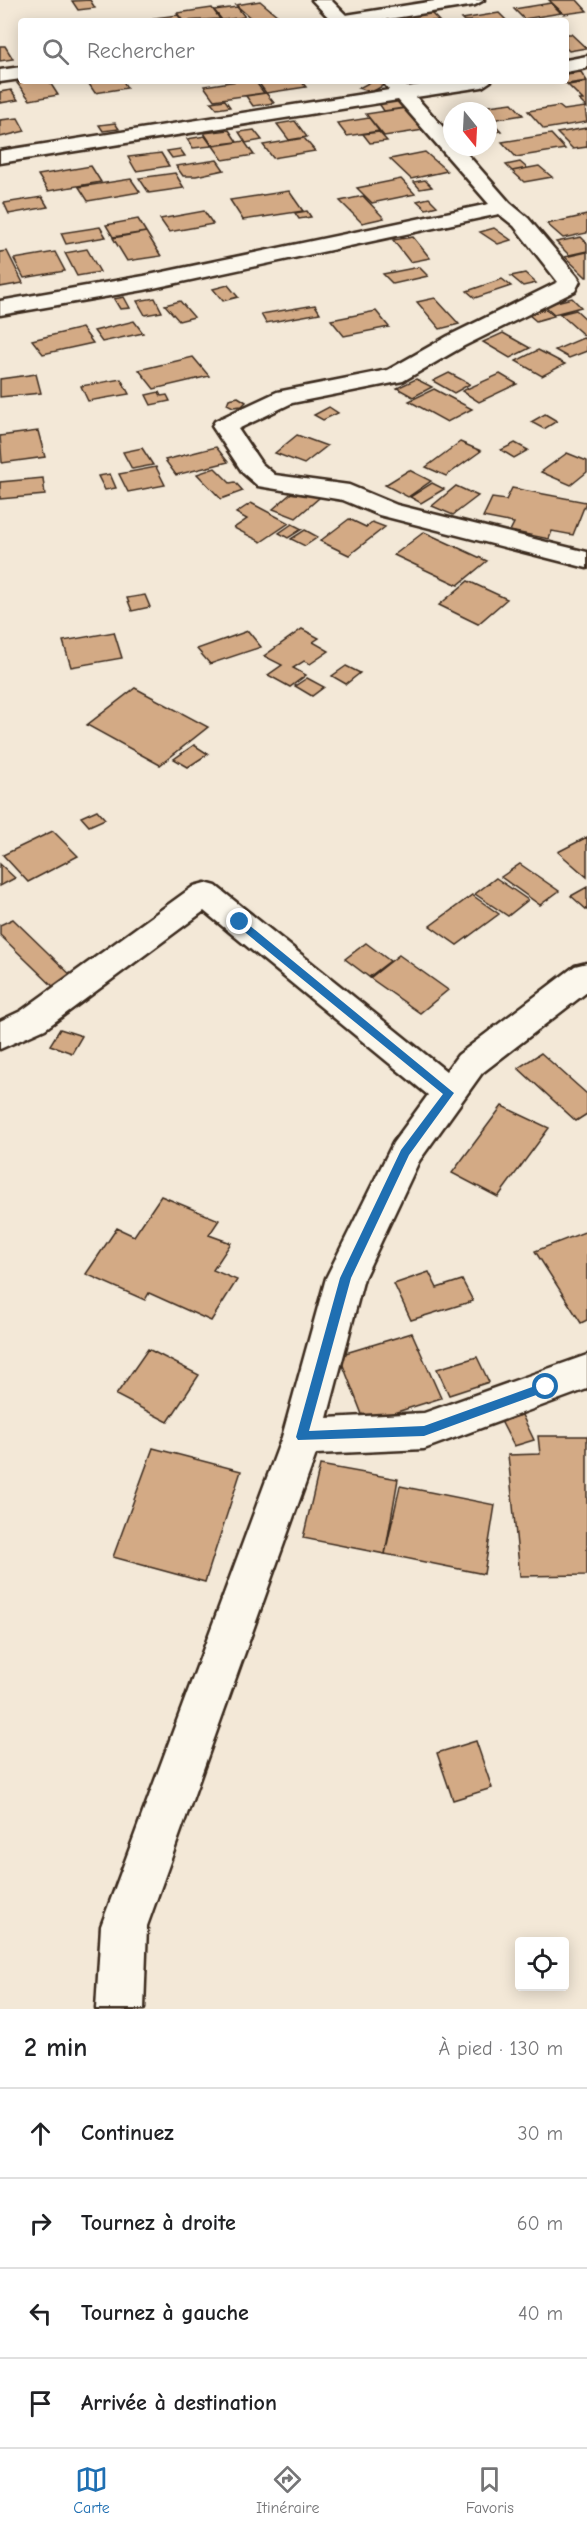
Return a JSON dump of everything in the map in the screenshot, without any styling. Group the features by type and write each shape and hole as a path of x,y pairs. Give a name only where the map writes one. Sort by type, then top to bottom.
{"street":[{"path":"321,0 339,18"},
{"path":"361,18 475,0"},
{"path":"569,65 587,62"},
{"path":"0,76 18,73"},
{"path":"0,157 397,88 446,84"},
{"path":"397,88 503,207 521,222 569,281 567,286 456,341 395,376 285,397 224,426 252,468 267,481 349,493 388,510 587,560"},
{"path":"0,308 255,261 503,207"},
{"path":"0,1036 33,1020 205,894 449,1093"},
{"path":"120,2009 124,1926 302,1437 345,1278 405,1153 470,1064 587,975"},
{"path":"302,1437 424,1431 587,1372"}],"building":[{"path":"90,0 95,8 78,10 72,1"},
{"path":"549,0 577,0 587,11 564,14"},
{"path":"260,1 280,18 251,18 236,5"},
{"path":"551,3 561,13 523,18 514,9"},
{"path":"237,7 245,17 220,18 214,10"},
{"path":"212,8 219,18 181,18 177,13"},
{"path":"429,11 436,18 381,18"},
{"path":"499,13 504,18 468,18"},
{"path":"178,15 180,18 154,18"},
{"path":"569,34 571,34 586,48 569,51"},
{"path":"0,46 5,46 13,59 0,61"},
{"path":"581,72 587,81 569,84 569,74"},
{"path":"587,82 587,108 579,100 583,100 568,85"},
{"path":"17,83 51,84 58,95 30,100"},
{"path":"89,84 125,84 127,88 95,93"},
{"path":"257,84 264,93 214,100 204,86"},
{"path":"259,84 304,84 306,87 266,93"},
{"path":"366,84 386,84 372,92 359,88"},
{"path":"11,90 18,100 0,103 0,92"},
{"path":"266,93 274,103 253,106 246,96"},
{"path":"402,99 410,107 384,111 378,102"},
{"path":"225,100 230,107 217,109 211,102"},
{"path":"512,103 523,115 497,119 497,105"},
{"path":"559,106 564,110 585,107 587,122 544,129 528,111"},
{"path":"406,108 424,130 384,136 366,114"},
{"path":"18,118 25,131 0,137 0,120"},
{"path":"369,118 379,131 347,136 337,123"},
{"path":"295,121 307,137 289,140 277,124"},
{"path":"115,123 119,129 103,131 99,125"},
{"path":"587,128 587,147 573,149 557,133"},
{"path":"229,130 237,142 212,145 204,133"},
{"path":"254,130 262,140 246,143 239,132"},
{"path":"379,132 387,141 370,143 363,134"},
{"path":"551,134 565,149 516,157 502,142"},
{"path":"205,136 212,146 193,148 187,139"},
{"path":"304,138 315,151 273,158 263,145"},
{"path":"244,141 254,155 223,160 213,146"},
{"path":"180,149 185,156 172,158 167,151"},
{"path":"425,152 447,171 411,179 390,159"},
{"path":"161,153 169,166 136,171 128,157"},
{"path":"217,160 224,170 196,176 183,176 176,166"},
{"path":"520,162 527,168 512,171 506,165"},
{"path":"91,166 101,182 48,191 38,175"},
{"path":"539,166 552,177 524,182 512,171"},
{"path":"175,173 184,188 149,193 139,178"},
{"path":"131,179 140,192 88,201 79,187"},
{"path":"401,179 415,194 372,203 357,188"},
{"path":"425,180 432,187 420,189 414,182"},
{"path":"289,191 303,211 243,220 230,200"},
{"path":"363,196 384,218 362,223 340,201"},
{"path":"42,197 48,207 9,214 4,203"},
{"path":"429,198 437,206 426,209 417,201"},
{"path":"204,211 213,224 169,232 160,219"},
{"path":"307,211 311,217 299,219 295,213"},
{"path":"587,215 587,233 563,238 547,224"},
{"path":"138,219 146,232 113,237 106,225"},
{"path":"100,227 106,237 66,244 61,233"},
{"path":"494,228 511,240 498,244 480,232"},
{"path":"146,232 161,256 127,261 113,238"},
{"path":"413,237 430,258 410,262 393,240"},
{"path":"581,237 587,243 587,251 569,255 556,242"},
{"path":"87,249 100,272 77,276 65,253"},
{"path":"7,251 23,283 0,287 0,252"},
{"path":"55,252 65,271 24,278 14,259"},
{"path":"587,252 587,277 586,277 565,257"},
{"path":"419,267 428,276 393,284 383,274"},
{"path":"525,273 536,283 523,286 511,276"},
{"path":"502,279 511,286 475,298 467,291"},
{"path":"228,285 238,297 223,301 213,289"},
{"path":"124,297 130,308 120,309 114,299"},
{"path":"155,298 162,312 145,315 137,301"},
{"path":"435,298 459,324 440,329 417,302"},
{"path":"572,298 581,307 554,314 544,305"},
{"path":"180,301 194,317 179,321 165,305"},
{"path":"315,305 320,313 266,323 261,314"},
{"path":"546,309 554,316 536,321 528,314"},
{"path":"576,310 587,320 587,338 560,314"},
{"path":"376,311 389,327 344,336 331,320"},
{"path":"134,321 143,333 102,342 94,331"},
{"path":"82,328 93,343 43,354 32,340"},
{"path":"503,333 530,348 510,358 483,342"},
{"path":"583,338 587,340 587,351 569,358 555,350"},
{"path":"538,350 565,364 542,376 516,361"},
{"path":"193,357 209,376 154,389 139,370"},
{"path":"449,373 470,384 454,393 433,381"},
{"path":"36,374 41,393 0,397 0,379"},
{"path":"500,374 517,384 479,402 462,391"},
{"path":"121,379 129,394 88,401 81,386"},
{"path":"416,379 432,387 413,397 397,388"},
{"path":"434,389 472,409 447,422 409,401"},
{"path":"159,392 161,396 167,395 170,401 151,405 146,395"},
{"path":"238,397 246,402 242,406 233,407 227,404 229,399"},
{"path":"329,407 338,413 323,420 314,415"},
{"path":"545,414 557,421 544,429 531,422"},
{"path":"38,431 45,457 2,463 0,436"},
{"path":"297,435 327,446 304,464 275,453"},
{"path":"460,442 481,451 446,476 426,467"},
{"path":"515,443 528,450 514,458 501,450"},
{"path":"216,447 228,462 176,475 165,460"},
{"path":"142,448 153,465 132,469 123,452"},
{"path":"567,453 587,461 587,472 571,485 541,472"},
{"path":"156,467 165,485 128,492 119,474"},
{"path":"215,468 230,483 235,482 243,491 221,499 197,474"},
{"path":"409,470 431,481 408,497 385,485"},
{"path":"110,474 116,488 105,490 98,476"},
{"path":"43,478 45,495 0,499 0,482"},
{"path":"432,483 444,489 421,503 410,497"},
{"path":"456,486 478,496 453,515 432,506"},
{"path":"512,488 586,502 573,535 552,531 549,539 510,531 514,523 483,517 492,498 506,500"},
{"path":"296,489 319,498 296,518 273,509"},
{"path":"251,503 289,523 261,542 234,528 247,519 236,513"},
{"path":"349,519 366,527 372,522 385,527 349,555 320,541"},
{"path":"292,524 302,529 288,538 279,533"},
{"path":"305,530 318,537 305,546 291,539"},
{"path":"424,532 487,561 458,585 394,555"},
{"path":"468,581 507,599 478,624 439,605"},
{"path":"145,595 150,607 132,611 127,598"},
{"path":"302,629 319,638 313,642 329,651 310,664 304,661 293,668 306,675 290,687 268,675 282,665 264,656"},
{"path":"248,631 261,647 210,664 197,649"},
{"path":"114,632 122,658 71,667 63,641"},
{"path":"346,666 360,673 346,684 332,676"},
{"path":"307,678 324,687 312,696 295,686"},
{"path":"135,688 208,727 160,765 87,725"},
{"path":"194,745 208,754 188,767 174,759"},
{"path":"97,810 105,819 89,826 81,817"},
{"path":"53,831 78,856 28,882 3,855"},
{"path":"587,837 587,877 558,852"},
{"path":"0,864 15,878 0,886"},
{"path":"520,864 559,891 540,905 501,877"},
{"path":"496,878 528,900 508,916 475,894"},
{"path":"587,887 587,910 571,896"},
{"path":"472,895 499,914 457,945 430,926"},
{"path":"13,919 78,982 60,993 0,935 0,925"},
{"path":"366,943 390,961 369,977 345,959"},
{"path":"399,955 448,990 420,1013 370,978"},
{"path":"60,1029 82,1036 72,1053 50,1045"},
{"path":"541,1053 587,1094 587,1114 576,1121 518,1068"},
{"path":"502,1106 549,1128 498,1197 452,1173"},
{"path":"161,1196 219,1220 209,1235 231,1243 213,1270 237,1280 211,1321 149,1293 145,1300 86,1274 117,1228 134,1236"},
{"path":"587,1231 587,1320 581,1323 535,1251"},
{"path":"429,1272 437,1288 462,1280 473,1301 411,1320 394,1284"},
{"path":"412,1333 441,1398 365,1422 339,1355"},
{"path":"148,1349 199,1375 168,1422 116,1395"},
{"path":"477,1357 489,1382 449,1395 437,1369"},
{"path":"522,1415 534,1440 514,1446 501,1421"},
{"path":"538,1436 587,1436 587,1575 520,1576 508,1455 540,1454"},
{"path":"153,1448 241,1471 205,1582 113,1557"},
{"path":"320,1465 398,1479 385,1554 303,1538"},
{"path":"400,1486 495,1505 484,1574 385,1554"},
{"path":"476,1741 492,1788 453,1800 437,1753"}],"route":[{"path":"240,922 449,1093 405,1153 345,1278 302,1437 424,1431 546,1387"}]}
